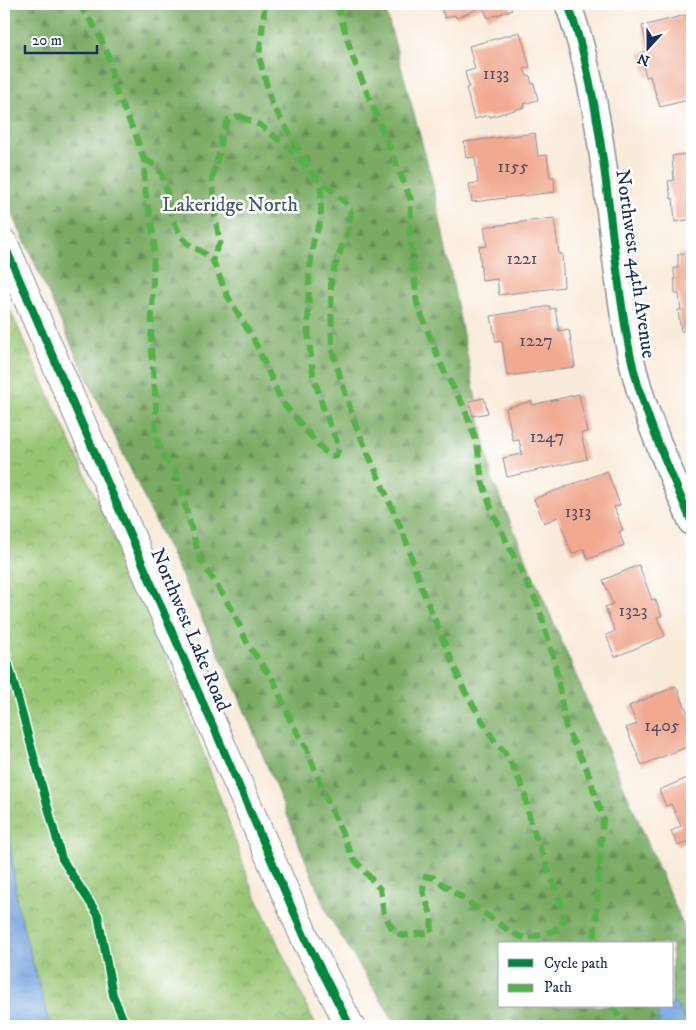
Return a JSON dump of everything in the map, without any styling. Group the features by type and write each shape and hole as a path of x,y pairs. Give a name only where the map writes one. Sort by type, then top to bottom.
{"main road":[{"name":"Northwest Lake Road","path":"4,244 161,602 301,929 350,1026"}],"street":[{"name":"Northwest 44th Avenue","path":"568,4 587,67 598,118 630,354 645,410 692,523"}],"green space":[{"name":"Lakeridge North","path":"4,4 384,4 432,180 492,479 692,946 692,1026 397,1026 328,915 237,692 76,355 4,195"},
{"path":"4,297 99,504 174,675 250,884 316,1026 50,1026 17,904 8,824 4,812"}],"water":[{"path":"4,812 8,824 17,904 50,1026 4,1026"},
{"path":"674,1004 689,1026 658,1026 658,1008 674,1008"}],"building":[{"path":"440,4 509,4 512,10 488,18 483,7 456,18 455,15 445,18"},
{"path":"686,15 692,40 692,99 660,107 650,76 646,77 640,53 648,51 642,26"},
{"path":"520,32 530,67 524,69 527,76 530,76 532,84 534,83 538,100 524,104 525,107 490,117 489,115 474,119 466,88 469,87 465,72 475,69 469,46"},
{"path":"535,133 538,156 547,155 550,177 554,177 555,192 472,202 469,184 478,183 475,157 466,158 464,142"},
{"path":"692,153 692,219 675,222 673,198 671,199 668,181 674,180 672,156"},
{"path":"554,218 559,254 562,254 564,287 499,295 497,279 482,281 479,247 487,246 484,227"},
{"path":"692,253 692,330 681,331 678,310 681,310 679,294 675,294 674,268 678,268 678,254"},
{"path":"550,306 550,309 555,308 559,331 569,329 575,367 507,376 502,341 496,342 491,316"},
{"path":"579,394 587,432 581,433 587,459 507,477 503,458 522,454 519,440 513,441 506,408 532,401 532,405"},
{"path":"484,398 488,413 473,416 469,401"},
{"path":"607,471 620,505 614,507 623,530 619,532 624,545 588,559 584,549 572,554 558,517 544,523 534,499"},
{"path":"639,565 652,600 655,599 662,616 657,617 665,636 615,657 606,635 615,631 605,607 613,604 603,580"},
{"path":"676,686 690,718 692,716 692,745 642,765 626,728 637,724 629,706"},
{"path":"692,776 692,840 678,846 671,831 681,826 671,804 666,806 659,790"}],"marked path":[{"path":"78,4 97,30 109,58 114,87 136,136 144,160 145,190 154,239 151,349 156,405 155,432 161,453 175,470 200,559 233,611 248,645 274,681 292,724 306,747 353,858 380,889 384,914 392,928 402,936 432,932 431,915 423,891 426,876 434,878 511,932 525,939 560,929 564,920 560,900 531,824 524,790 504,751 495,742 464,690 421,587 404,535 355,424 332,350 331,279 350,227 351,213 347,204 314,175 272,104 259,57 265,4"},
{"path":"337,4 353,58 411,200 410,238 417,304 442,367 464,407 477,443 482,481 494,516 538,605 554,659 566,728 586,767 603,818 594,942"},
{"path":"240,116 260,125 287,146 314,175 321,189 321,219 313,243 309,275 308,332 313,374 324,410 339,447 336,456 329,455 320,447 282,402 254,340 227,295 213,261 213,256 220,242 215,217 212,179 220,150 221,137 228,120 240,116"},
{"path":"144,160 152,163 162,174 171,214 184,240 213,261"},
{"path":"614,1008 624,1026"}],"cycle path":[{"path":"568,4 581,46 599,133 622,309 635,375 657,439 692,523"},
{"path":"4,244 305,938 350,1026"},
{"path":"4,647 62,859 98,915 113,995 126,1026"}]}
